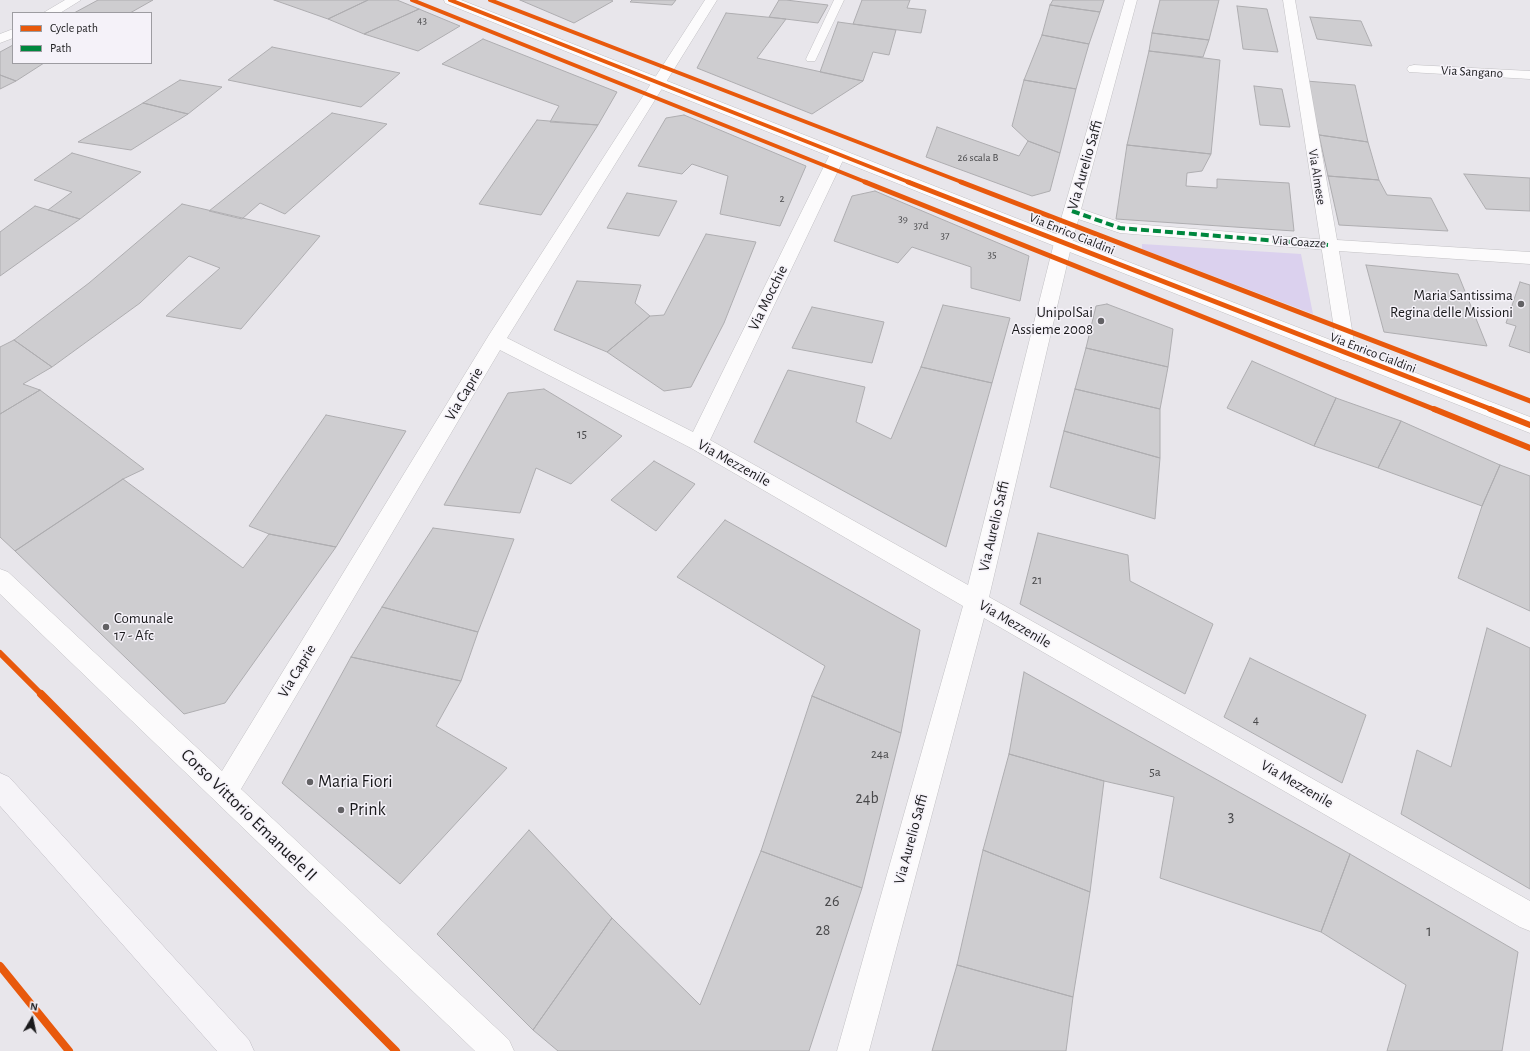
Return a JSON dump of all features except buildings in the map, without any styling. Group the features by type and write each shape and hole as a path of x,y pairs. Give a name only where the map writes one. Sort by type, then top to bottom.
{"main road":[{"path":"0,786 238,1051"}],"street":[{"path":"52,12 75,0"},
{"name":"Via Enrico Cialdini","path":"450,0 1063,243 1530,425"},
{"name":"Via Caprie","path":"224,792 496,340 711,0"},
{"name":"Via Aurelio Saffi","path":"853,1051 976,602 1063,243 1131,0"},
{"name":"Via Almese","path":"1289,0 1347,354"},
{"path":"0,39 12,33"},
{"name":"Via Sangano","path":"1414,69 1530,75"},
{"name":"Via Mocchie","path":"698,443 838,154"},
{"name":"Via Coazze","path":"1072,211 1120,228 1328,245 1530,258"},
{"name":"Via Mezzenile","path":"496,340 698,443 1530,917"},
{"name":"Corso Vittorio Emanuele II","path":"0,579 498,1051"}],"lane":[{"path":"811,59 840,0"}],"shaded area":[{"path":"1142,244 1301,254 1313,314 1142,249"}],"marked path":[{"path":"1072,211 1120,228 1328,245"}],"cycle path":[{"path":"412,0 1530,448"},
{"path":"450,0 1063,243 1530,425"},
{"path":"490,0 1530,401"},
{"path":"0,653 396,1051"},
{"path":"0,966 69,1051"}],"place":[{"name":"Maria Santissima Regina delle Missioni","path":"1521,304"},
{"name":"UnipolSai Assieme 2008","path":"1101,321"},
{"name":"Comunale 17 - Afc","path":"106,627"},
{"name":"Maria Fiori","path":"310,782"},
{"name":"Prink","path":"341,810"}]}
